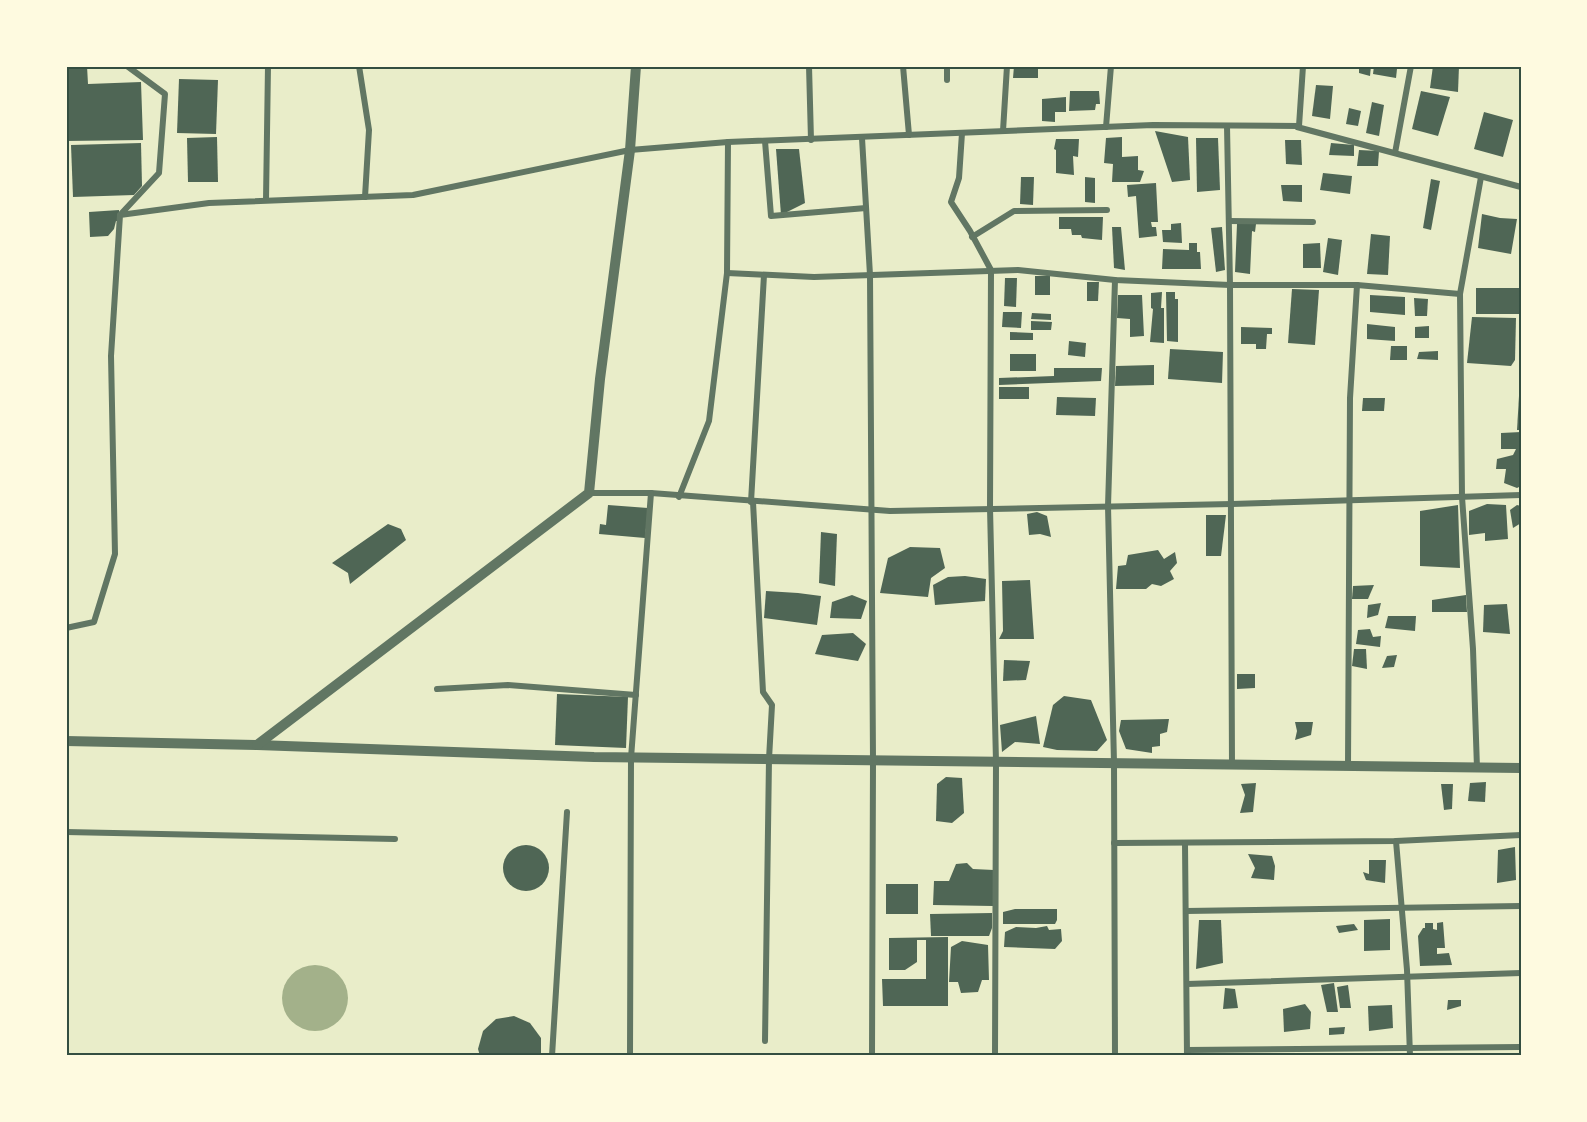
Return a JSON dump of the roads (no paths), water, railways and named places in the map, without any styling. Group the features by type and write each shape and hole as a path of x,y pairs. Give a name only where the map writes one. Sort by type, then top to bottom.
{"street":[{"path":"66,628 94,622 115,554 111,356 120,215 159,173 165,94 127,66"},
{"path":"266,200 268,66"},
{"path":"359,66 369,130 365,197"},
{"path":"589,494 600,378 630,150 636,66"},
{"path":"809,66 811,140"},
{"path":"903,66 909,135"},
{"path":"947,66 947,80"},
{"path":"1004,131 1007,66"},
{"path":"1106,127 1110,66"},
{"path":"1303,66 1299,126 1297,127 1521,188"},
{"path":"1395,153 1412,66"},
{"path":"120,215 209,203 413,195 630,150 728,142 1153,125 1299,126"},
{"path":"1227,126 1232,504 1232,765"},
{"path":"962,133 959,178 951,202 991,270 990,508 996,762 995,1056"},
{"path":"862,138 870,275 872,1056"},
{"path":"765,141 771,216 866,208"},
{"path":"679,497 708,421 727,273 728,142"},
{"path":"1477,768 1473,649 1462,496 1460,294 1481,177"},
{"path":"972,237 1014,211 1107,210"},
{"path":"1229,221 1313,222"},
{"path":"727,273 814,277 1018,270 1115,280 1230,285 1357,285 1460,294"},
{"path":"764,275 752,502 763,692 772,705 769,759 765,1041"},
{"path":"1115,280 1108,506 1114,763 1115,1056"},
{"path":"1348,766 1350,398 1357,285"},
{"path":"257,745 589,494 651,494 871,510 1232,504 1521,495"},
{"path":"630,1056 631,758 651,494"},
{"path":"437,689 508,685 636,695"},
{"path":"66,741 631,758 1521,768"},
{"path":"552,1056 567,812"},
{"path":"66,832 395,839"},
{"path":"1114,843 1396,841 1521,835"},
{"path":"1396,841 1407,977 1410,1056"},
{"path":"1185,844 1187,1053 1521,1047"},
{"path":"1186,911 1521,906"},
{"path":"1187,984 1521,973"}]}
